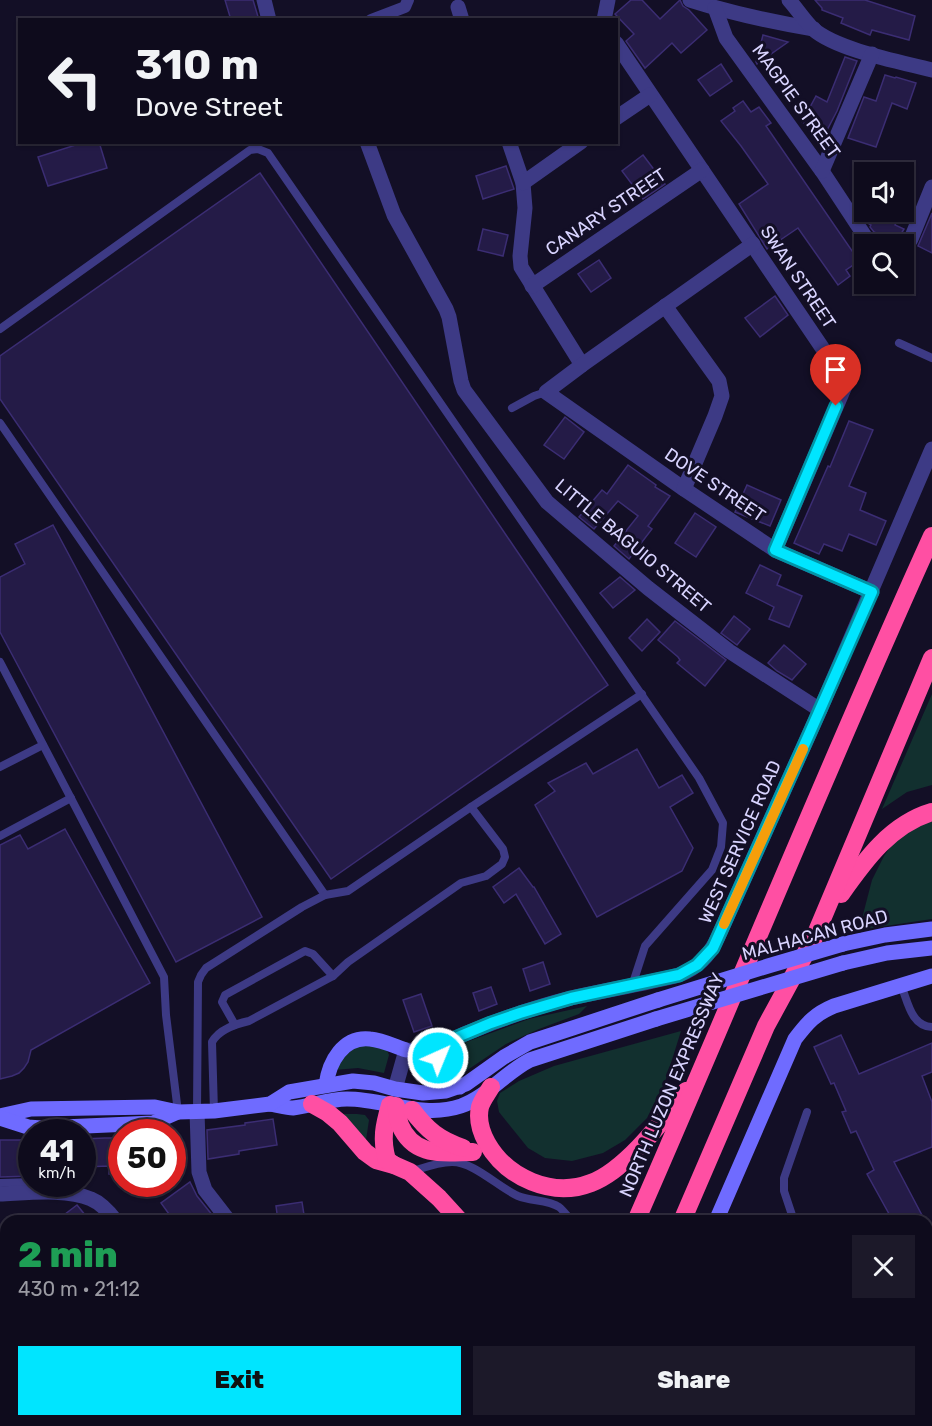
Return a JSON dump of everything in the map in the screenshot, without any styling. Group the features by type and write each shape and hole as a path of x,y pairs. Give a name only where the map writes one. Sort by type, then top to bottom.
{"highway":[{"name":"NORTH LUZON EXPRESSWAY","path":"639,1215 813,805 932,536"},
{"path":"815,936 932,658"},
{"path":"685,1215 766,1026 815,936 859,868 878,846 906,823 932,812"},
{"path":"491,1087 482,1101 479,1117 484,1137 497,1157 520,1176 541,1185 566,1188 594,1182 618,1167 639,1147 702,1070"},
{"path":"398,1102 401,1126 418,1147 427,1151 474,1160 497,1157"},
{"path":"398,1102 383,1129 387,1160 439,1198 455,1215"},
{"path":"312,1104 328,1113 365,1152 376,1160 402,1169"}],"main road":[{"name":"MALHACAN ROAD","path":"398,1102 460,1087 530,1042 658,1000 843,944 885,935 932,929"},
{"name":"MALHACAN ROAD","path":"0,1117 31,1109 154,1107 178,1112 197,1112 270,1104 291,1108 346,1099 398,1102 438,1110 455,1108 475,1099 530,1060 656,1019 843,963 887,953 932,948"},
{"path":"719,1215 795,1039 806,1024 820,1012 834,1006 932,976"},
{"path":"326,1085 332,1061 344,1048 355,1041 374,1039 406,1050"},
{"path":"448,1041 438,1054 438,1066 446,1078 460,1087"},
{"name":"MALHACAN ROAD","path":"270,1104 289,1092 353,1081 374,1083 398,1102"},
{"name":"MALHACAN ROAD","path":"96,1127 153,1123 178,1112"},
{"name":"MALHACAN ROAD","path":"0,1117 18,1123"}],"street":[{"path":"264,0 269,18"},
{"path":"376,18 405,7 408,0"},
{"path":"604,18 608,0"},
{"path":"690,0 762,20 814,29"},
{"path":"789,0 814,29 834,42 932,70"},
{"name":"MAGPIE STREET","path":"715,8 726,38 822,171 863,234"},
{"name":"SWAN STREET","path":"618,46 842,375 845,386 775,550"},
{"path":"822,171 872,54"},
{"path":"618,117 650,94"},
{"name":"LITTLE BAGUIO STREET","path":"368,144 394,215 446,309 464,390 547,502 648,588 729,651 820,710"},
{"path":"510,144 523,183 525,208 521,267 582,365"},
{"path":"523,183 578,144"},
{"name":"CANARY STREET","path":"532,286 702,170"},
{"path":"913,234 932,188"},
{"path":"546,393 753,244"},
{"path":"665,306 719,381 722,396 684,489"},
{"name":"DOVE STREET","path":"546,393 775,550 872,592"},
{"name":"WEST SERVICE ROAD","path":"406,1050 420,1050 448,1041 541,1006 686,972 709,953 820,710 932,449"},
{"path":"398,1102 406,1050"},
{"path":"197,1112 199,1172 205,1190 224,1215"},
{"path":"0,1194 50,1192 82,1196 100,1204 110,1215"}],"lane":[{"path":"0,329 250,150 258,149 268,153 642,694 699,778 723,823 721,848 712,870 645,946 632,986"},
{"path":"899,343 932,358"},
{"path":"512,408 534,396 546,393"},
{"path":"0,423 325,895"},
{"path":"0,662 164,977 166,1015 178,1112"},
{"path":"197,1112 198,982 206,968 302,907 325,895 348,891 642,694"},
{"path":"0,767 43,745"},
{"path":"0,836 71,798"},
{"path":"214,1111 212,1042 218,1034 249,1021 333,976 348,962 461,883 486,876 502,864 506,857 503,849 471,807"},
{"path":"235,1025 222,1002 225,995 305,951 313,954 333,976"},
{"path":"901,986 915,1019 926,1027 932,1027"},
{"path":"792,1215 784,1191 784,1178 807,1112"},
{"path":"402,1169 474,1160 506,1190 521,1197 554,1204 566,1215"},
{"path":"0,1183 18,1182"}],"green space":[{"path":"932,694 932,785 907,792 882,809"},
{"path":"932,818 932,919 859,930 872,880 884,856 898,836"},
{"path":"587,1006 579,1014 506,1044 463,1073 452,1073 446,1063 447,1054 453,1047 529,1019"},
{"path":"681,1031 665,1082 647,1118 625,1140 603,1153 572,1161 545,1158 528,1148 499,1112 497,1101 500,1093 519,1081 554,1066"},
{"path":"360,1043 386,1048 389,1055 384,1073 358,1068 334,1070 341,1060"},
{"path":"342,1114 365,1115 369,1120 366,1140"}],"building":[{"path":"225,0 253,0 258,18 230,18"},
{"path":"631,0 642,0 660,19 680,0 707,30 681,53 672,43 645,68 626,41 634,34 615,14"},
{"path":"815,0 865,0 915,16 909,40 872,30 870,35 841,23 843,18 822,10"},
{"path":"763,35 788,42 757,64 756,62"},
{"path":"845,57 857,61 825,134 802,122 816,96 827,102"},
{"path":"721,64 732,81 710,96 698,80"},
{"path":"885,75 916,83 907,109 892,103 876,147 848,138 864,97 876,101"},
{"path":"743,101 751,112 759,107 771,123 766,126 854,254 854,264 846,270 850,276 838,285 798,228 767,249 739,204 768,184 721,121 735,111 733,108"},
{"path":"79,144 100,144 107,168 48,186 38,157"},
{"path":"643,155 665,184 643,199 622,171"},
{"path":"506,166 514,189 483,199 476,176"},
{"path":"260,173 608,685 331,879 0,399 0,356"},
{"path":"932,213 932,253 918,246"},
{"path":"868,222 896,222 895,225 904,229 901,234 879,234 874,232"},
{"path":"483,229 508,235 503,256 478,250"},
{"path":"599,260 611,278 591,292 578,274"},
{"path":"775,296 788,315 760,337 745,318"},
{"path":"565,417 584,432 564,459 544,445"},
{"path":"849,421 873,430 849,486 866,493 860,510 886,521 876,545 849,534 842,551 824,544 819,554 794,543"},
{"path":"628,465 670,496 648,526 652,529 629,559 614,546 638,516 618,501 594,529 579,517 602,490 607,494"},
{"path":"747,485 781,500 770,526 735,512"},
{"path":"695,513 716,527 696,557 675,543"},
{"path":"53,525 262,917 176,962 0,632 0,577 25,564 15,544"},
{"path":"760,565 781,575 777,585 802,596 789,627 769,619 774,607 746,593"},
{"path":"620,577 635,590 613,608 600,593"},
{"path":"734,616 750,629 737,645 721,633"},
{"path":"647,619 660,632 642,651 629,638"},
{"path":"675,621 726,660 705,686 677,663 680,660 678,657 658,640"},
{"path":"784,645 806,664 792,680 768,663"},
{"path":"637,749 659,788 682,775 693,793 670,807 693,848 682,871 597,917 535,805 555,791 548,783 586,763 593,774"},
{"path":"65,829 150,983 31,1050 28,1062 19,1073 0,1079 0,845 20,835 28,849"},
{"path":"519,868 534,887 561,934 545,944 516,894 504,903 493,887"},
{"path":"543,962 550,984 530,991 523,969"},
{"path":"491,987 497,1004 479,1011 473,993"},
{"path":"421,994 432,1026 414,1032 403,1000"},
{"path":"841,1035 859,1074 932,1043 932,1072 922,1076 932,1102 932,1147 894,1162 922,1215 890,1215 867,1174 874,1170 856,1131 851,1133 842,1112 846,1111 834,1083 831,1084 814,1047"},
{"path":"273,1119 277,1145 208,1159 207,1130"},
{"path":"108,1138 108,1166 96,1166 96,1139"},
{"path":"0,1140 18,1140 18,1176 0,1177"},
{"path":"190,1182 197,1196 212,1215 170,1215 161,1203 169,1197 186,1197 186,1185"},
{"path":"302,1202 304,1215 277,1215 276,1206"},
{"path":"77,1205 85,1215 64,1215"}],"slow traffic":[{"path":"724,924 803,749"}],"route":[{"path":"438,1058 440,1051 448,1041 491,1023 571,998 679,975 697,965 713,948 872,592 775,550 836,406"}]}
